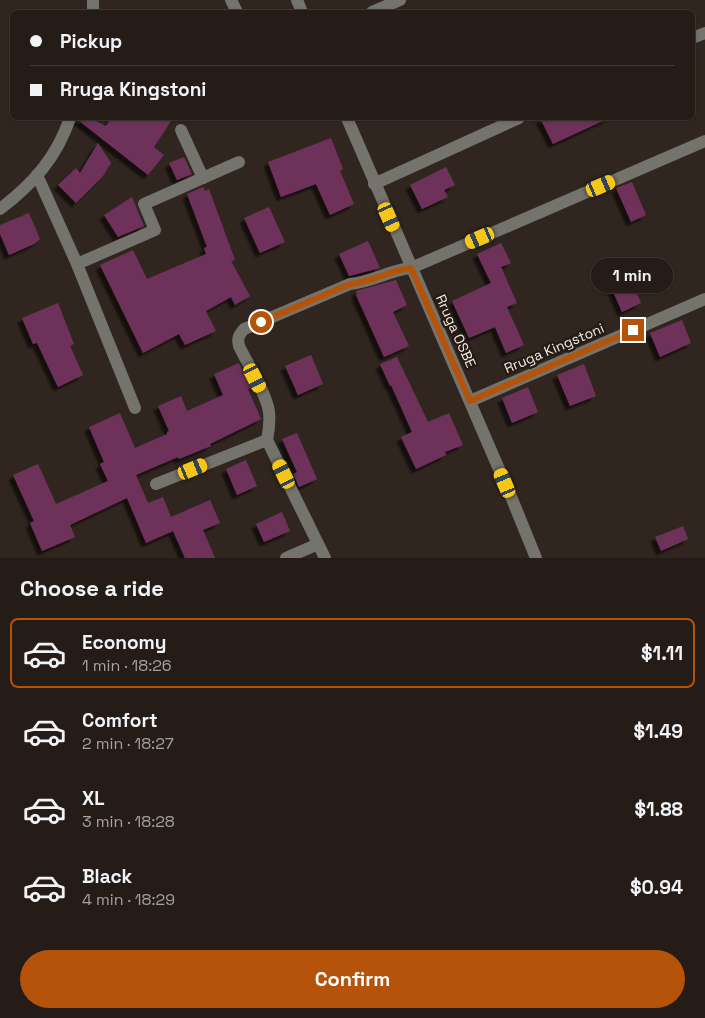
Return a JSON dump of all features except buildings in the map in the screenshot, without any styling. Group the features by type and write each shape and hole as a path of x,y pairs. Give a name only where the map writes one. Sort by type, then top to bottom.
{"street":[{"path":"377,10 400,0"},
{"path":"0,209 37,175 54,154 69,120"},
{"name":"Rruga OSBE","path":"348,120 536,558"},
{"path":"374,184 516,120"},
{"path":"181,130 203,178"},
{"path":"325,558 267,440 270,424 269,410 264,394 239,346 240,333 244,329 326,293 350,284 364,282 396,269 411,268 705,141"},
{"path":"77,264 155,230 144,204 238,162"},
{"path":"37,175 77,264 135,408"},
{"name":"Rruga Kingstoni","path":"470,401 705,299"},
{"path":"156,484 267,440"},
{"path":"286,558 318,544"}],"route":[{"path":"261,322 350,284 364,282 396,269 411,268 470,401 633,330"}]}
